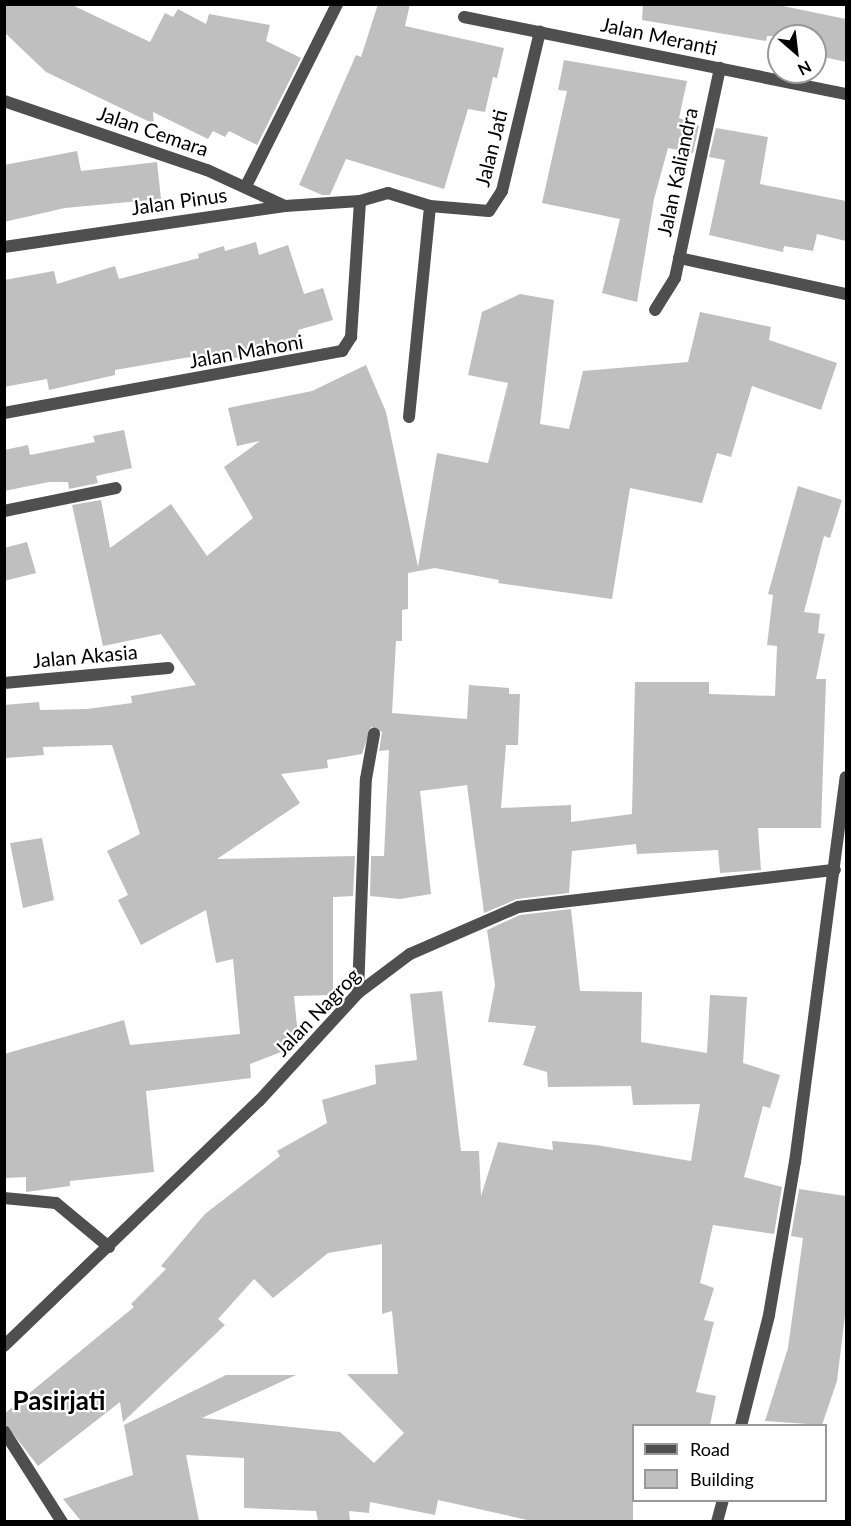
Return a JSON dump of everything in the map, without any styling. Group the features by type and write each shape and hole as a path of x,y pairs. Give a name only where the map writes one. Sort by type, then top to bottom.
{"street":[{"path":"246,186 336,4"},
{"name":"Jalan Meranti","path":"464,17 846,94"},
{"name":"Jalan Jati","path":"360,201 388,193 430,206 484,212 496,205 540,31"},
{"name":"Jalan Kaliandra","path":"720,68 679,258 846,294"},
{"name":"Jalan Cemara","path":"4,101 246,186 285,206"},
{"name":"Jalan Pinus","path":"4,246 285,206 360,201"},
{"name":"Jalan Mahoni","path":"4,413 342,351 351,337 360,201"},
{"path":"409,417 430,206"},
{"path":"655,310 669,291 679,258"},
{"path":"4,511 116,488"},
{"name":"Jalan Akasia","path":"4,683 168,668"},
{"path":"358,993 366,779 374,734"},
{"path":"741,1424 781,1244 835,870 846,777"},
{"name":"Jalan Nagrog","path":"4,1346 259,1101 358,993 442,937 518,907 835,870"},
{"path":"4,1198 56,1203 109,1247"},
{"path":"4,1431 62,1521"},
{"path":"717,1521 722,1502"}],"building":[{"path":"4,4 70,4 150,42 165,13 173,17 178,9 206,24 209,14 270,25 266,41 301,58 257,145 229,131 225,137 213,131 208,139 153,112 154,124 46,72 4,32"},
{"path":"378,4 410,4 405,26 504,48 497,78 493,77 485,112 468,109 444,189 346,159 330,195 322,195 299,185 356,55 361,57"},
{"path":"643,4 773,4 846,19 846,62 827,58 827,24 767,24 766,41 642,20"},
{"path":"564,60 687,81 679,118 699,126 693,153 668,148 654,199 637,302 602,293 620,219 542,203 567,91 558,90"},
{"path":"716,128 768,137 760,184 846,201 846,241 817,234 813,251 784,246 783,252 709,235 725,160 709,157"},
{"path":"77,151 81,171 157,162 161,199 65,208 4,222 4,165"},
{"path":"256,242 259,255 288,245 304,294 323,288 333,320 298,330 301,347 218,361 217,354 184,358 115,370 115,375 49,390 47,379 4,387 4,280 54,271 57,284 115,266 119,279 199,258 198,254 224,246 225,251"},
{"path":"520,294 554,300 540,424 569,429 583,371 688,362 700,312 771,327 769,340 837,363 821,410 752,386 731,457 717,453 702,503 630,488 612,599 498,583 499,580 435,568 408,573 408,609 402,610 402,641 396,641 392,713 467,719 469,685 509,688 509,694 520,694 518,745 506,745 501,808 571,805 571,822 632,814 635,682 709,682 709,694 775,696 777,646 767,645 773,595 768,594 798,486 842,500 830,538 824,536 804,612 820,614 818,633 825,634 816,679 826,679 821,828 758,828 761,870 720,873 718,850 637,854 636,844 572,851 569,893 517,899 484,913 467,785 420,791 431,894 400,899 370,896 371,856 384,856 389,750 379,751 382,732 371,727 362,754 327,760 328,768 281,774 300,803 217,859 355,856 353,896 333,897 333,995 294,996 299,1045 250,1064 251,1078 146,1091 154,1172 70,1181 70,1186 26,1192 26,1177 4,1178 4,1054 124,1020 130,1045 240,1034 233,959 216,963 206,910 141,945 118,900 128,895 107,851 140,834 112,745 43,747 44,755 6,758 4,705 39,702 40,710 87,709 132,703 131,696 196,685 161,634 103,646 72,505 101,500 110,548 171,504 207,556 253,518 224,467 260,441 237,446 228,408 312,391 366,365 386,412 418,567 437,453 488,463 508,383 468,375 482,312"},
{"path":"124,430 132,468 96,476 98,483 69,489 68,482 49,482 4,491 4,450 28,445 30,455 95,442 93,436"},
{"path":"27,542 36,573 4,581 4,548"},
{"path":"42,838 54,900 23,908 10,843"},
{"path":"571,909 580,991 642,992 641,1042 707,1053 710,995 747,997 743,1063 780,1075 770,1108 763,1106 744,1177 782,1187 774,1234 713,1225 700,1283 714,1288 704,1320 714,1322 696,1392 716,1396 710,1424 632,1424 633,1521 532,1521 438,1500 435,1515 370,1502 369,1513 349,1511 350,1521 318,1521 316,1511 244,1508 244,1458 186,1455 199,1521 81,1521 63,1499 133,1475 124,1425 226,1375 296,1375 202,1418 340,1432 374,1463 404,1433 347,1374 398,1374 392,1311 382,1314 382,1244 328,1253 273,1298 254,1279 218,1319 225,1325 123,1422 120,1402 38,1466 4,1422 4,1414 134,1307 131,1304 166,1269 161,1266 205,1214 280,1156 277,1151 327,1123 322,1100 376,1084 375,1065 417,1060 410,994 442,991 461,1151 479,1151 481,1196 498,1142 553,1150 552,1141 596,1145 691,1161 700,1104 633,1105 631,1086 548,1087 547,1072 523,1065 536,1026 488,1022 495,985 487,930 520,915"},
{"path":"799,1189 846,1196 846,1307 837,1381 822,1424 765,1421 788,1348 803,1238 791,1236"}],"district":[{"name":"Pasirjati","path":"59,1401"}]}
